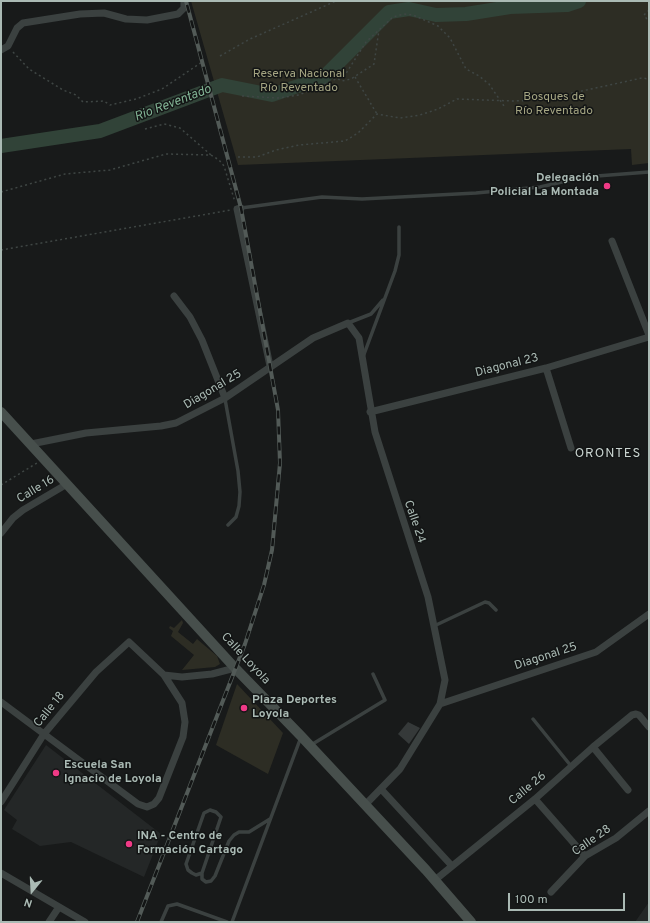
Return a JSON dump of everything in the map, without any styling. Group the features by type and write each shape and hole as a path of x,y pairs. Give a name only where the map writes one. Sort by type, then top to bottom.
{"main road":[{"name":"Calle Loyola","path":"1,412 235,668 301,736 435,880 470,922"}],"street":[{"path":"1,50 8,46 17,28 24,23 92,14 104,14 147,20 178,14 184,8 184,1"},
{"path":"239,208 270,366"},
{"path":"612,240 649,336"},
{"path":"174,296 190,317 202,340 225,398"},
{"path":"348,323 359,338 363,358"},
{"name":"Diagonal 25","path":"31,444 86,433 161,426 176,423 225,398 313,338 348,323"},
{"name":"Diagonal 23","path":"370,412 546,368 649,336"},
{"name":"Calle 24","path":"363,358 364,380 370,412 397,506 428,597 445,680 440,704 400,769 365,805"},
{"path":"546,368 571,448"},
{"name":"Calle 16","path":"1,533 13,518 23,510 67,484"},
{"name":"Diagonal 25","path":"440,704 596,652 649,614"},
{"name":"Calle 18","path":"1,802 44,734 96,672 129,642 164,675"},
{"path":"164,675 182,677 212,674 235,668"},
{"path":"1,702 138,804 147,806 154,804 159,798 183,737 185,722 182,703 164,675"},
{"name":"Calle 26","path":"435,880 535,799 593,747 636,714 639,715 649,727"},
{"path":"593,747 628,790"},
{"path":"381,788 452,866"},
{"path":"535,799 584,856"},
{"name":"Calle 28","path":"551,892 584,856 616,838 649,810"},
{"path":"1,874 85,922"},
{"path":"50,922 59,907"}],"lane":[{"path":"239,208 322,197 362,199 476,193 540,187 584,177 649,172"},
{"name":"Calle 24","path":"363,358 399,255 399,227"},
{"name":"Diagonal 25","path":"348,323 371,314 385,298"},
{"path":"225,398 238,471 240,492 239,506 236,517 228,525"},
{"path":"434,626 485,602 489,603 496,610"},
{"path":"310,746 327,734 385,700 373,674"},
{"path":"533,719 571,766"},
{"path":"232,922 301,736"},
{"path":"202,873 196,875 192,873 188,870 186,864 204,813 210,810 216,812 221,817 202,873 202,879 206,882 210,881 215,876 229,841 234,835 239,832 249,832 270,819"},
{"path":"161,922 168,906 178,904 228,922"}],"path":[{"path":"220,56 250,39 336,1"},
{"path":"649,10 644,15 649,22"},
{"path":"242,96 278,98 298,95 345,75 366,42 393,17 404,14 413,15 438,26 450,38 466,69 490,84 504,106"},
{"path":"337,79 342,81 351,79 374,64 375,50 380,28"},
{"path":"8,46 29,69 63,90 76,95 83,102 104,101 110,105 136,99 162,89 202,62"},
{"path":"355,77 378,114 400,118 420,115 438,109 457,99 540,100 642,78 649,79"},
{"path":"238,156 257,156 299,145 345,141 358,133 378,114"},
{"path":"1,250 239,208 224,166 219,160 211,155 180,128 164,124 145,129"},
{"path":"1,192 65,174 110,170 166,154 211,155"},
{"path":"1,485 44,458"}],"shaded area":[{"name":"Escuela San Ignacio de Loyola","path":"46,745 161,834 144,877 71,842 40,846 12,829 17,820 4,810"},
{"path":"649,902 649,922 635,922"}],"green space":[{"name":"Reserva Nacional Río Reventado","path":"191,1 649,1 649,163 632,165 631,149 238,165"},
{"path":"182,620 183,623 178,632 193,644 197,639 217,656 220,664 215,667 182,670 194,655 171,636 173,631 169,628 170,626 174,628"},
{"name":"Plaza Deportes Loyola","path":"237,684 283,733 268,774 216,745"}],"building":[{"path":"408,722 420,728 409,744 398,734"}],"waterway":[{"name":"Rio Reventado","path":"1,146 100,131 222,85 272,95 324,77 389,12 409,9 436,15 466,14 510,7 567,5 579,1"}],"railway":[{"path":"137,922 245,644 264,585 272,550 280,463 278,410 241,208 186,1"}],"place":[{"name":"Delegación Policial La Montada","path":"607,186"},
{"name":"Plaza Deportes Loyola","path":"244,708"},
{"name":"Escuela San Ignacio de Loyola","path":"56,773"},
{"name":"INA - Centro de Formación Cartago","path":"129,844"}],"district":[{"name":"ORONTES","path":"608,454"}],"park label":[{"name":"Bosques de Río Reventado","path":"554,105"}]}
